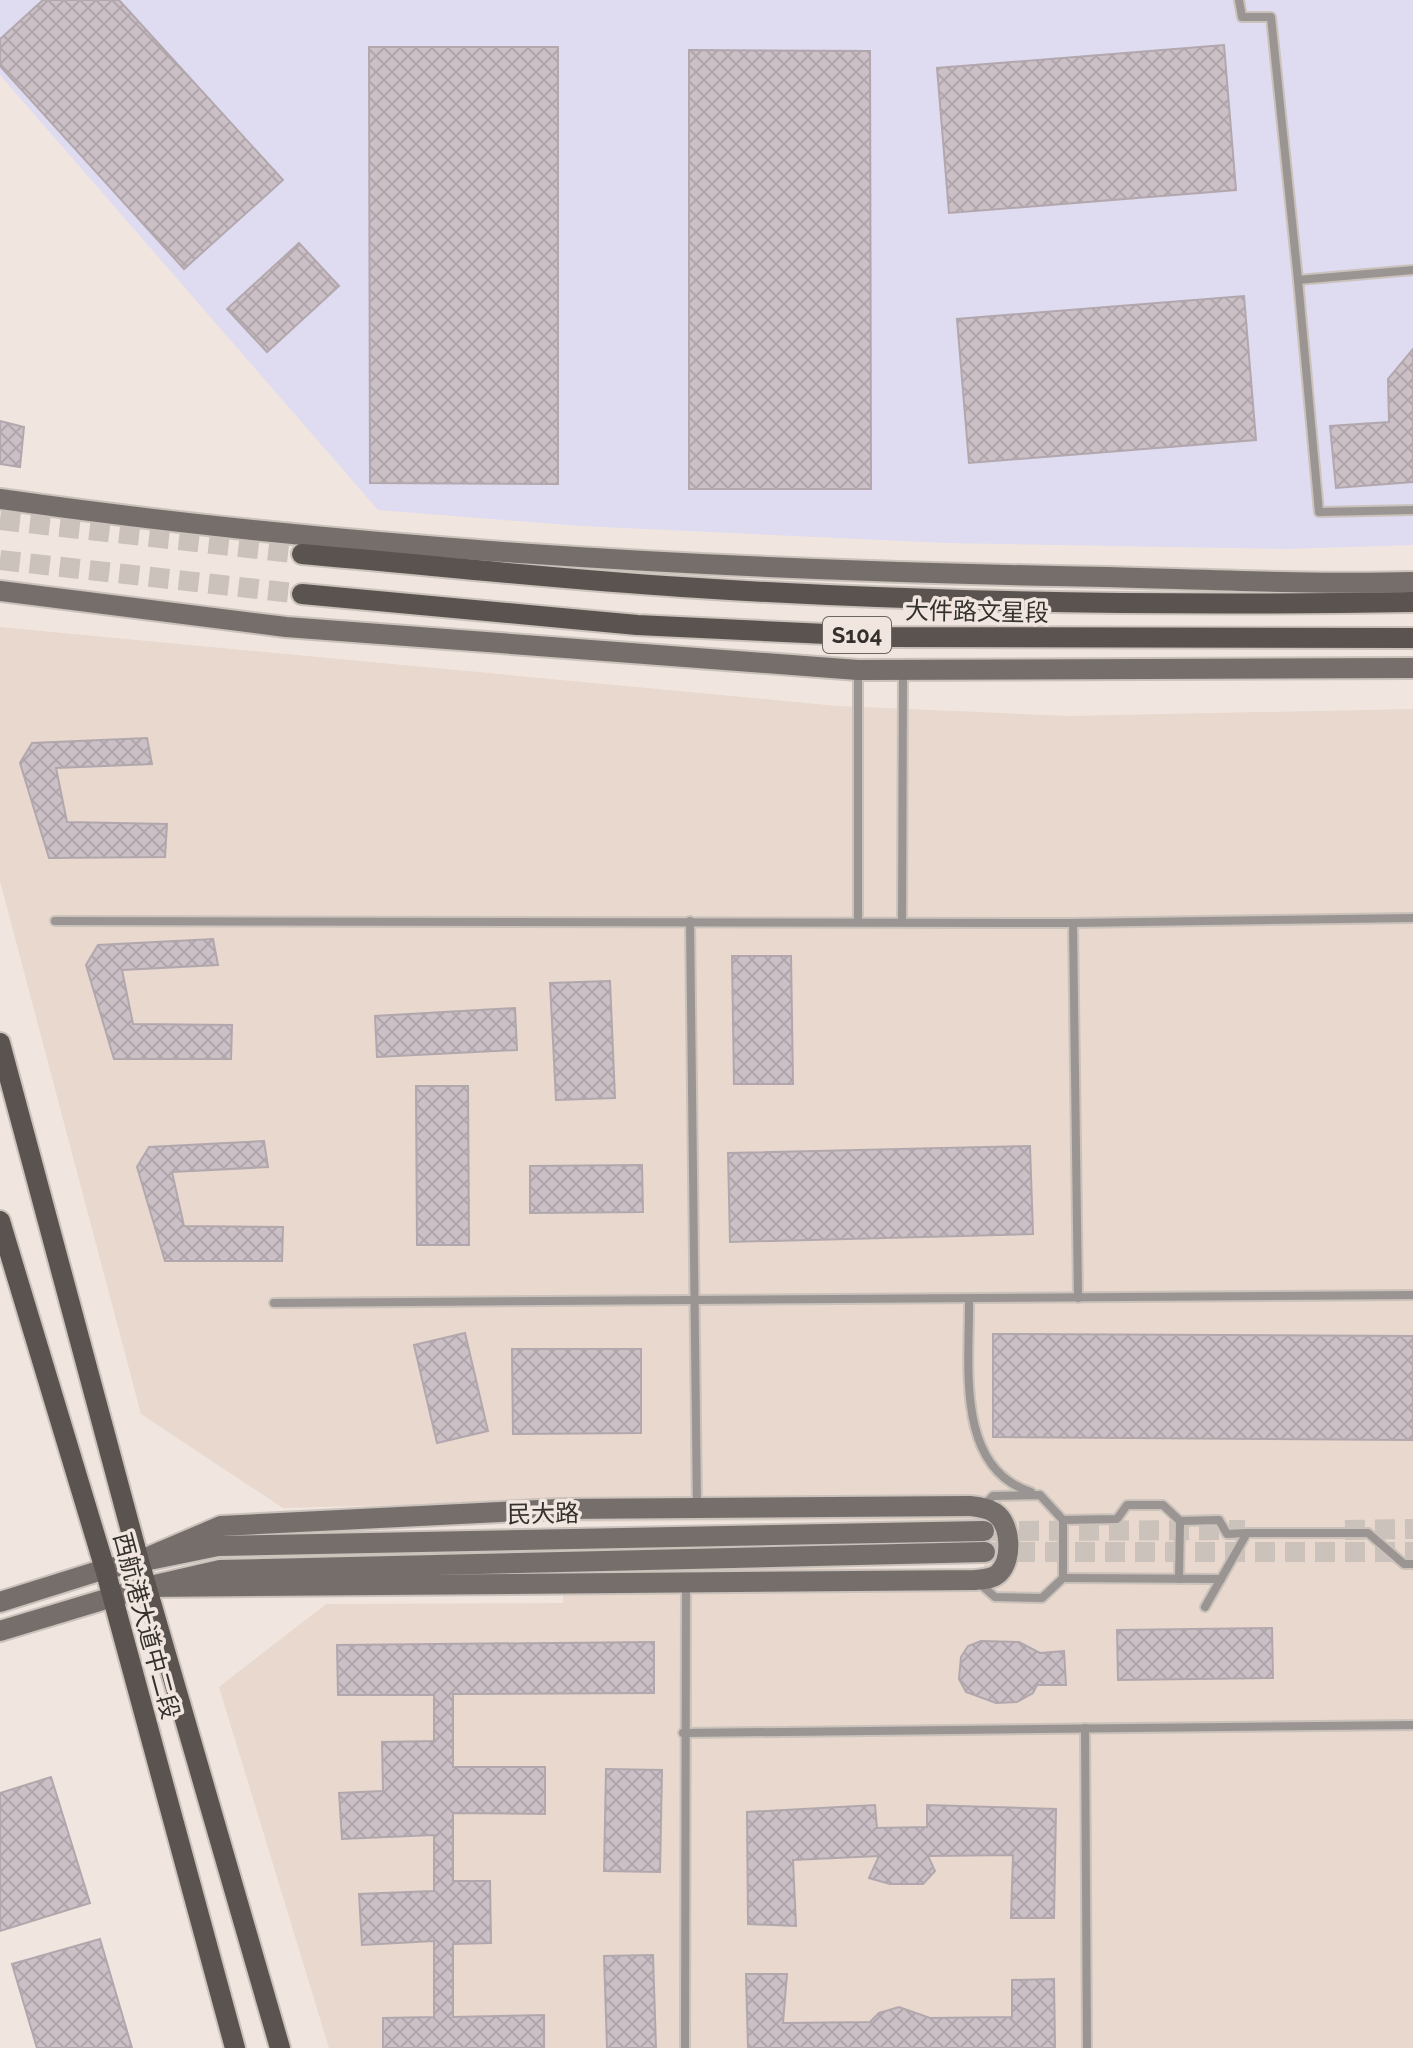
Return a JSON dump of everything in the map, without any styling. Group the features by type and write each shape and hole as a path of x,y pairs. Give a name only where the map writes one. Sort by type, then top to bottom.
{"main road":[{"name":"大件路文星段","path":"302,554 681,587 901,598 1112,604 1413,602"},
{"name":"大件路文星段","path":"302,594 637,625 891,637 1413,638"},
{"path":"0,1043 146,1587 280,2048"},
{"name":"西航港大道中二段","path":"0,1221 105,1569 235,2048"}],"street":[{"path":"0,499 120,516 570,556 829,571 1413,582"},
{"path":"0,591 286,627 858,670 1413,668"},
{"path":"139,1561 221,1526 560,1509 981,1508 996,1513 1003,1523 1008,1548 1001,1572 992,1578 975,1580 146,1587"},
{"name":"民大路","path":"0,1602 105,1569 218,1546 984,1531"},
{"name":"民大路","path":"0,1631 146,1587 220,1570 985,1552"}],"lane":[{"path":"1239,0 1242,17 1271,17 1319,512 1413,510"},
{"path":"1298,280 1413,270"},
{"path":"858,670 858,922"},
{"path":"902,922 903,672"},
{"path":"55,921 1073,923 1413,918"},
{"path":"690,921 697,1508"},
{"path":"1073,923 1078,1298"},
{"path":"274,1303 1413,1295"},
{"path":"969,1299 973,1426 985,1456 1000,1476 1015,1487 1040,1495 1063,1520 1063,1578"},
{"path":"981,1508 993,1496 1040,1495"},
{"path":"1063,1520 1117,1519 1127,1505 1163,1505 1180,1521 1219,1520 1227,1534 1368,1533 1404,1564 1413,1564"},
{"path":"1179,1579 1180,1521"},
{"path":"1205,1607 1247,1533"},
{"path":"975,1580 995,1597 1042,1598 1063,1578 1221,1579"},
{"path":"685,2048 683,1733 686,1581"},
{"path":"683,1733 1413,1725"},
{"path":"1085,1728 1087,2048"}],"shaded area":[{"path":"0,0 1413,0 1413,545 1286,549 947,543 581,526 378,510 0,75"},
{"path":"0,627 838,706 1068,716 1413,709 1413,2048 329,2048 219,1687 326,1604 563,1603 563,1564 984,1570 984,1520 561,1522 560,1501 283,1508 141,1414 0,881"}],"building":[{"path":"43,0 119,0 283,180 184,269 0,66 0,39"},
{"path":"1224,45 1236,190 949,213 937,68"},
{"path":"369,47 558,47 558,484 370,483"},
{"path":"689,50 870,51 871,489 689,489"},
{"path":"299,243 339,286 267,352 227,309"},
{"path":"1244,296 1256,440 969,463 957,319"},
{"path":"1413,349 1413,482 1336,488 1330,426 1389,422 1388,379"},
{"path":"0,421 24,427 20,467 0,464"},
{"path":"147,738 152,764 56,768 67,822 167,824 165,857 49,858 20,763 32,743"},
{"path":"213,939 218,965 122,970 133,1024 232,1025 231,1059 114,1059 86,965 98,945"},
{"path":"732,956 791,956 793,1084 734,1084"},
{"path":"610,981 615,1098 556,1100 550,983"},
{"path":"515,1008 517,1050 377,1057 375,1016"},
{"path":"416,1086 468,1086 469,1245 417,1245"},
{"path":"264,1141 268,1167 172,1172 184,1226 283,1227 282,1261 165,1261 137,1167 149,1147"},
{"path":"1030,1146 1033,1234 730,1242 728,1153"},
{"path":"642,1165 643,1212 530,1213 530,1166"},
{"path":"465,1333 488,1431 437,1443 414,1345"},
{"path":"993,1334 1413,1336 1413,1440 993,1437"},
{"path":"512,1349 641,1349 641,1433 513,1434"},
{"path":"1272,1628 1273,1678 1118,1680 1117,1630"},
{"path":"981,1641 1019,1642 1040,1653 1064,1651 1066,1685 1037,1685 1033,1693 1017,1702 996,1703 966,1692 959,1679 961,1657 968,1646"},
{"path":"654,1642 654,1693 453,1694 453,1767 545,1767 545,1814 453,1813 453,1881 490,1881 491,1943 453,1944 453,2017 544,2015 544,2048 383,2048 383,2018 434,2017 434,1941 362,1945 359,1894 434,1891 434,1835 342,1839 339,1793 383,1791 382,1742 434,1741 434,1695 338,1695 337,1645"},
{"path":"606,1769 662,1770 660,1872 604,1871"},
{"path":"51,1777 90,1903 0,1931 0,1793"},
{"path":"875,1805 877,1828 927,1827 927,1805 1056,1809 1054,1918 1011,1918 1013,1855 928,1856 935,1871 923,1884 890,1884 869,1878 879,1856 793,1860 796,1926 748,1924 747,1812"},
{"path":"100,1939 132,2048 37,2048 12,1964"},
{"path":"653,1955 656,2048 607,2048 604,1956"},
{"path":"746,1974 787,1974 783,2023 870,2022 879,2013 899,2007 930,2018 1012,2017 1012,1980 1054,1979 1055,2048 748,2048"}],"tunnel":[{"path":"0,520 302,554"},
{"path":"0,560 302,594"},
{"path":"1345,1530 1413,1529"},
{"path":"989,1531 1245,1530"},
{"path":"985,1552 1413,1552"}]}
